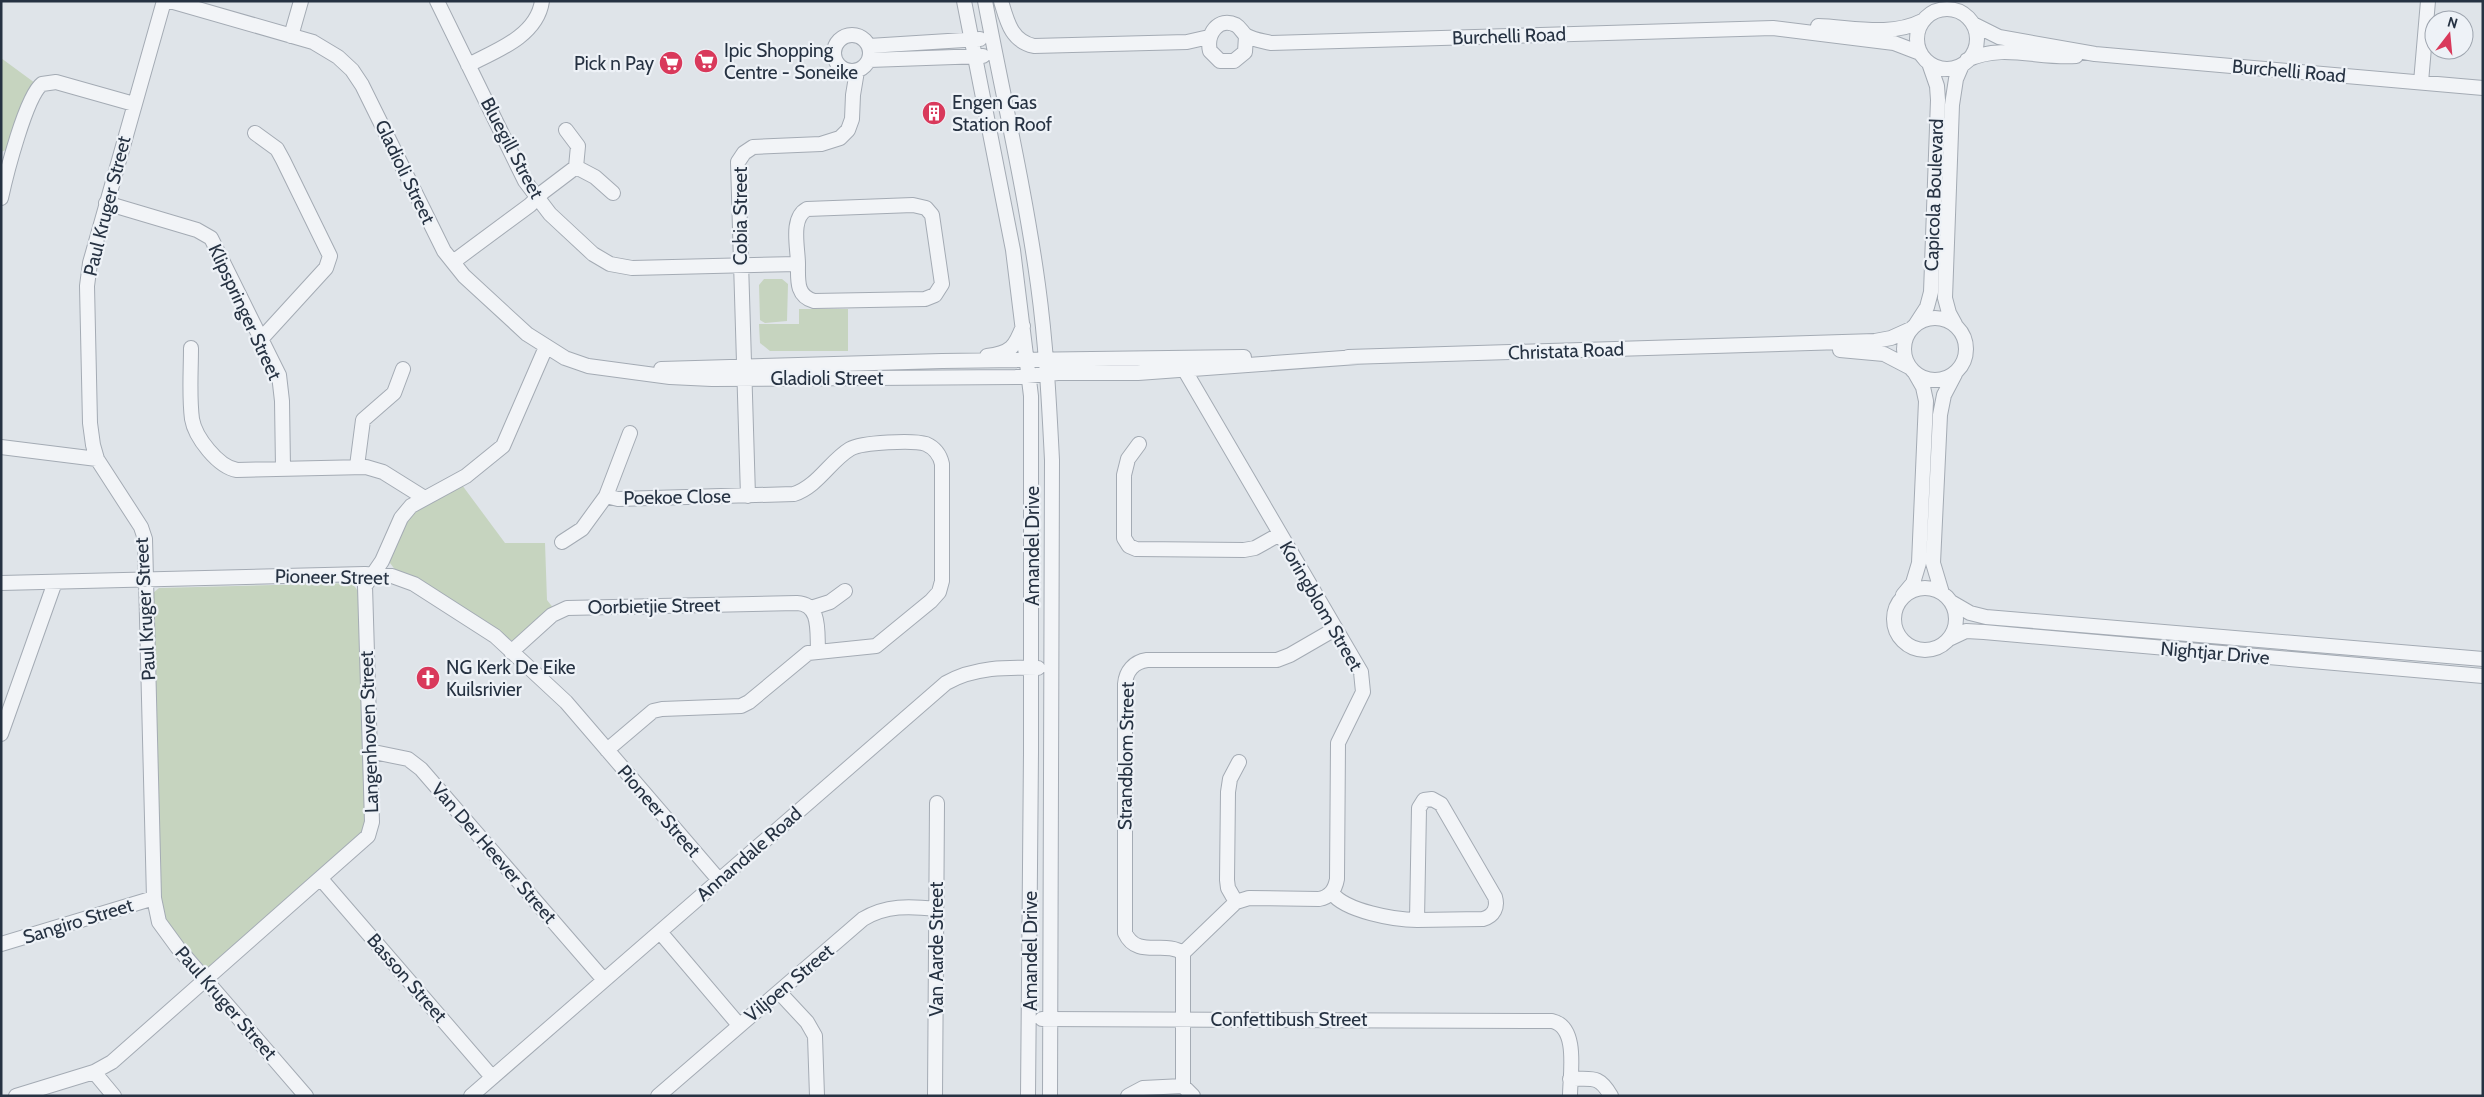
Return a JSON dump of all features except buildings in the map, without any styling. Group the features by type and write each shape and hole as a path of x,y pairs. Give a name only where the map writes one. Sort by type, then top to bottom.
{"street":[{"name":"Paul Kruger Street","path":"164,1 106,204 87,279 90,422 97,459 143,532 146,579 154,898 157,916 163,929 306,1096"},
{"name":"Gladioli Street","path":"170,1 313,42 330,51 346,64 357,77 444,251 487,297 527,334 546,347 588,366 625,372 1028,376 1047,367"},
{"path":"291,36 301,1"},
{"name":"Bluegill Street","path":"437,1 525,180 537,198 586,248 610,264 632,268 798,264"},
{"path":"468,65 506,46 520,36 534,22 542,1"},
{"name":"Amandel Drive","path":"964,1 1007,217 1023,325 1028,376 1032,484 1028,1096"},
{"name":"Amandel Drive","path":"985,1 1037,276 1047,367 1052,460 1050,1096"},
{"path":"1001,1 1012,32 1020,42 1034,46 1188,42 1209,37 1210,51 1220,61 1234,61 1245,52 1271,43"},
{"path":"2421,82 2428,1"},
{"path":"1951,9 1966,13 1976,43 1965,62 1949,69 1925,58 1917,40 1930,12 1951,9"},
{"name":"Burchelli Road","path":"1773,28 1790,24 1891,30 1903,28 1930,12"},
{"name":"Burchelli Road","path":"1966,13 1999,37 2095,54 2483,88"},
{"name":"Burchelli Road","path":"1209,37 1217,26 1230,23 1237,25 1246,36 1271,43 1773,28 1894,42 1925,58"},
{"path":"848,35 855,35 865,41 869,53 862,69 851,71 836,63 834,58 835,46 838,41 848,35"},
{"path":"1245,52 1246,36"},
{"path":"869,53 992,37"},
{"name":"Burchelli Road","path":"1965,62 1998,51 2041,56 2095,54"},
{"path":"869,53 975,57 996,54"},
{"name":"Capicola Boulevard","path":"1913,326 1927,307 1930,292 1938,100 1937,86 1925,58"},
{"name":"Capicola Boulevard","path":"1955,324 1948,313 1945,298 1952,105 1956,79 1965,62"},
{"name":"Cobia Street","path":"748,496 739,266 739,158 754,147 821,144 840,138 851,124 853,95 851,71"},
{"path":"1,198 6,160 33,95 42,84 56,82 134,104"},
{"path":"453,262 576,167 578,146 566,130"},
{"path":"255,133 271,144 283,160 330,256 326,268 262,338"},
{"path":"576,167 595,177 613,193"},
{"name":"Klipspringer Street","path":"106,204 197,230 207,235 217,247 279,375 281,386 283,468"},
{"path":"919,206 929,210 933,218 942,284 935,295 925,299 814,301 806,298 800,292 798,264 797,221 800,214 807,209 919,206"},
{"path":"1936,317 1955,324 1964,335 1967,349 1964,363 1955,374 1944,395 1940,415 1933,563 1947,598 1956,614 1956,623 1949,639 1937,648 1921,650 1913,648 1900,639 1896,632 1893,617 1894,609 1913,582 1919,563 1926,401 1923,387 1913,370 1904,348 1913,326 1936,317"},
{"path":"942,360 995,355 1009,350 1018,340 1023,325"},
{"name":"Christata Road","path":"1176,357 1357,357 1774,345 1883,340 1898,336 1913,326"},
{"name":"Christata Road","path":"1774,345 1876,352 1898,359 1913,370"},
{"name":"Langenhoven Street","path":"16,1096 94,1072 118,1056 365,840 370,832 372,822 365,586 382,561 401,518 411,506 466,476 503,446 546,347"},
{"path":"191,348 193,421 212,455 221,464 232,469 357,466 379,470 423,498"},
{"path":"1047,367 1176,357"},
{"name":"Koringblom Street","path":"1176,357 1361,672 1364,685 1360,698 1338,743 1337,879 1332,893"},
{"name":"Christata Road","path":"1184,370 1357,357"},
{"name":"Gladioli Street","path":"744,372 942,360 1027,361 1047,367"},
{"path":"1047,367 1184,370"},
{"path":"357,466 360,431 363,420 394,393 402,369"},
{"path":"1913,370 1935,380 1955,374"},
{"name":"Poekoe Close","path":"562,542 582,529 606,496 630,433"},
{"name":"Poekoe Close","path":"606,496 618,499 788,495 800,492 846,452 859,445 920,443 931,447 941,459 943,576 939,592 880,644 872,647 818,650"},
{"path":"1140,444 1128,459 1124,475 1124,534 1129,546 1136,549 1244,550 1255,548 1280,534"},
{"path":"1,447 97,459"},
{"name":"Pioneer Street","path":"1,583 373,574 403,579 428,591 489,632 566,702 719,880"},
{"path":"1,734 55,582"},
{"path":"1903,595 1919,588 1929,588 1947,598"},
{"path":"607,750 650,713 658,709 736,707 745,704 803,655 818,650 816,618 811,608 830,602 845,591"},
{"name":"Nightjar Drive","path":"1947,598 1970,613 1986,617 2483,660"},
{"name":"Oorbietjie Street","path":"511,652 552,615 567,608 797,602 811,608"},
{"name":"Strandblom Street","path":"1183,953 1177,949 1138,947 1130,942 1125,933 1125,684 1128,673 1134,665 1147,660 1277,660 1336,629"},
{"name":"Nightjar Drive","path":"1949,639 1966,631 1984,632 2483,676"},
{"name":"Annandale Road","path":"470,1096 946,683 975,671 1051,668"},
{"name":"Van Der Heever Street","path":"369,751 408,759 421,768 604,980"},
{"path":"1236,902 1228,888 1227,880 1228,792 1230,779 1238,762"},
{"path":"1128,1096 1143,1088 1188,1091 1182,1018 1183,953 1236,902 1250,898 1319,899 1332,893 1344,903 1396,919 1417,920 1483,919 1491,914 1496,904 1495,897 1440,804 1432,799 1424,800 1419,808 1417,920"},
{"name":"Van Aarde Street","path":"935,1096 937,803"},
{"name":"Basson Street","path":"321,879 492,1077"},
{"name":"Sangiro Street","path":"1,944 154,898"},
{"name":"Viljoen Street","path":"658,1096 863,919 874,912 899,907 936,909"},
{"path":"660,932 739,1025"},
{"path":"779,992 807,1022 815,1036 817,1096"},
{"name":"Confettibush Street","path":"1029,1019 1182,1018 1548,1021 1560,1024 1569,1034 1570,1079"},
{"path":"94,1072 114,1096"},
{"path":"1570,1096 1570,1079 1599,1080 1604,1083 1612,1096"}],"green space":[{"path":"1,58 35,83 8,149 1,152"},
{"path":"764,279 782,279 788,284 787,321 765,323 760,320 759,285"},
{"path":"799,309 848,309 848,351 770,351 760,343 759,324 799,324"},
{"path":"462,485 505,543 545,543 547,600 554,609 516,640 509,640 428,585 396,571 390,563 389,555 412,512"},
{"path":"352,583 358,591 365,820 362,834 212,966 205,967 166,924 161,907 153,593 159,588"}],"place":[{"name":"Ipic Shopping Centre - Soneike","path":"706,61"},
{"name":"Pick n Pay","path":"671,63"},
{"name":"Engen Gas Station Roof","path":"934,113"},
{"name":"NG Kerk De Eike Kuilsrivier","path":"428,678"}]}
